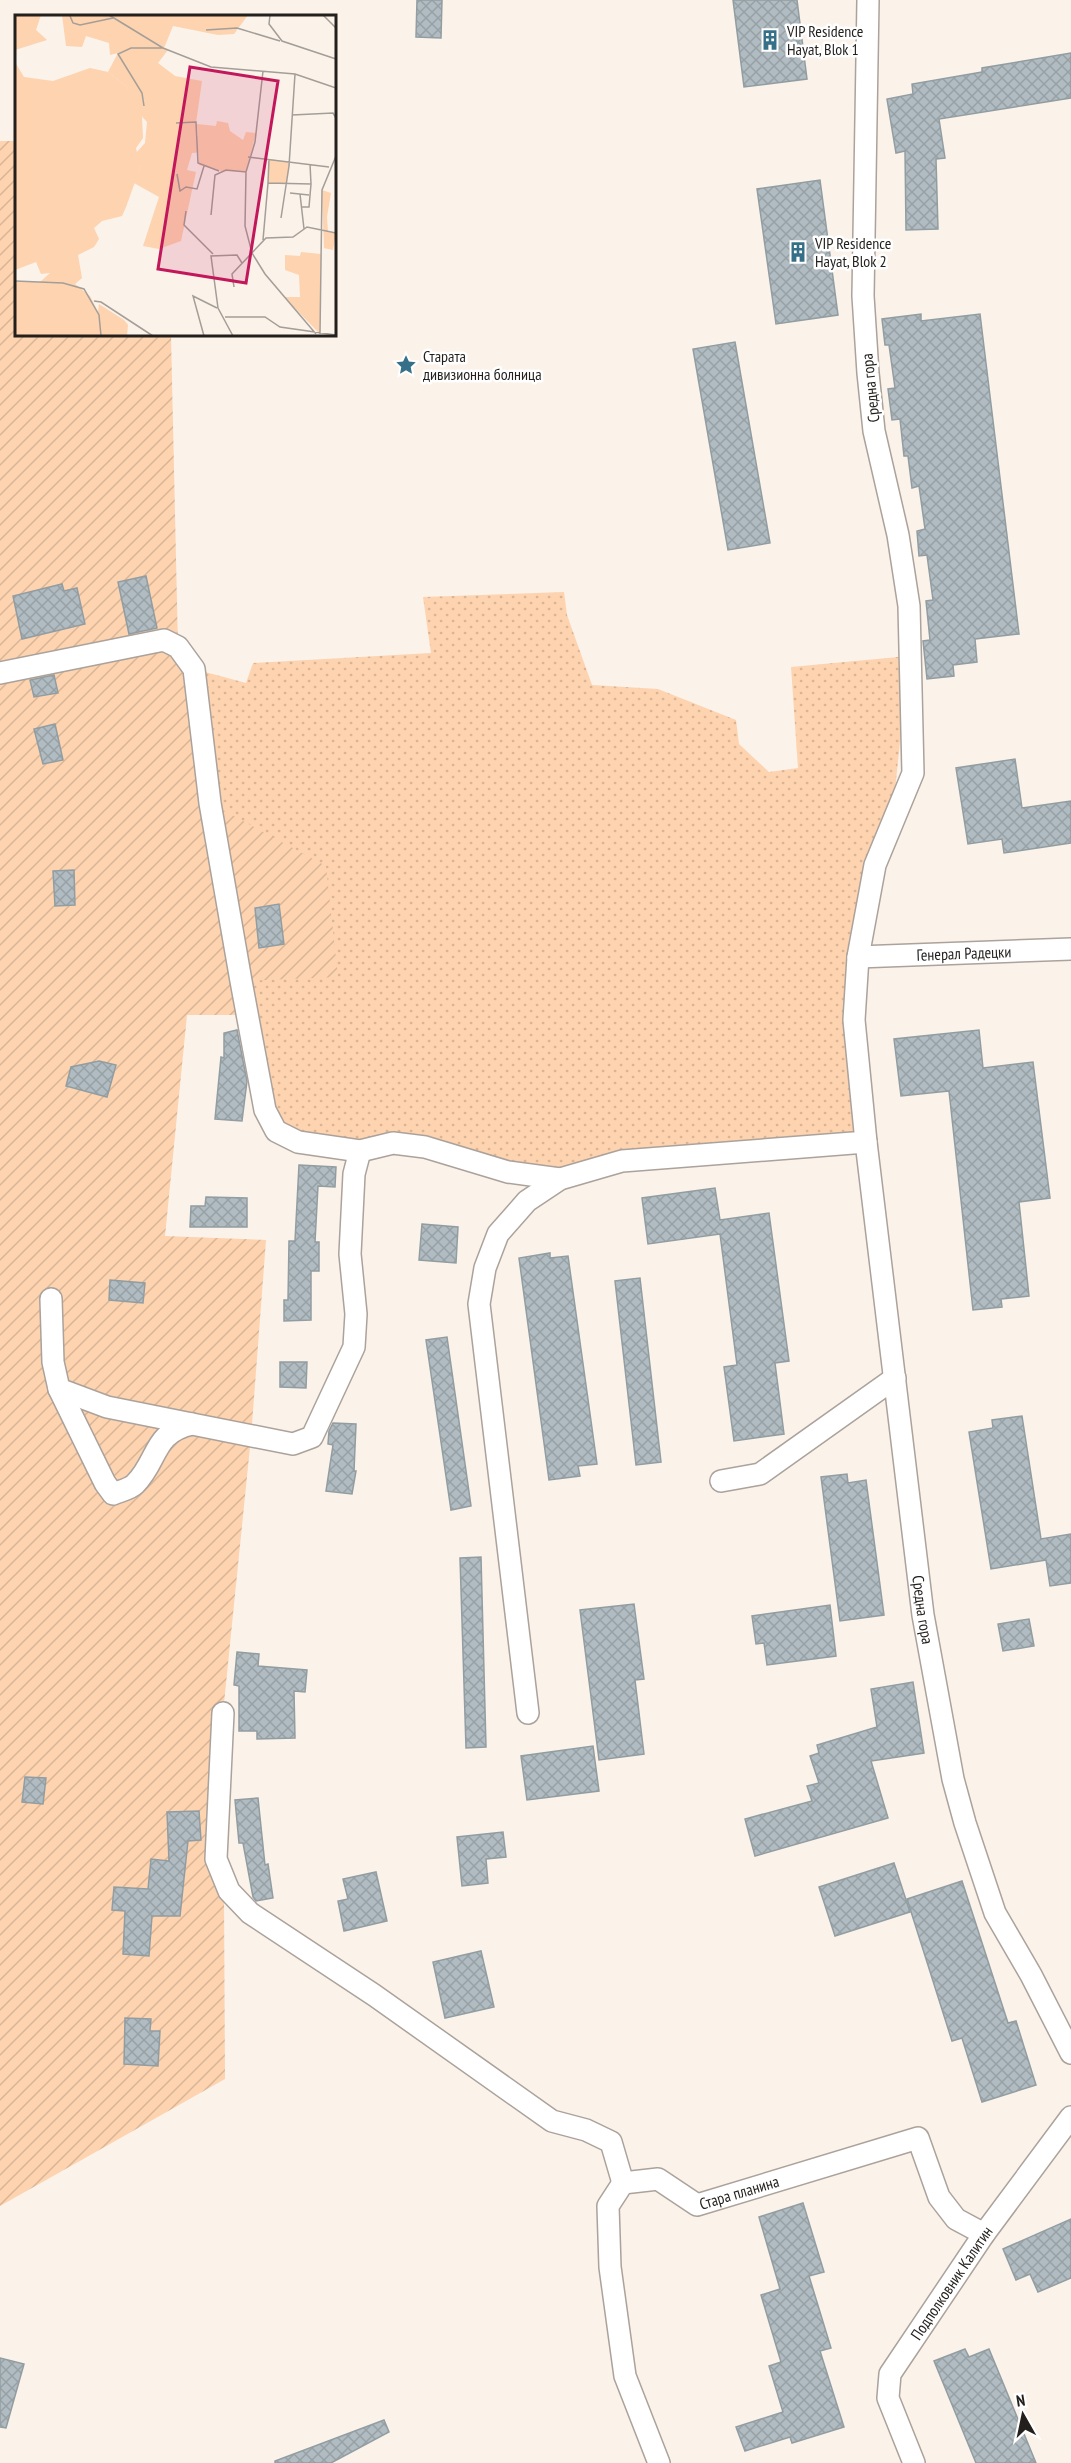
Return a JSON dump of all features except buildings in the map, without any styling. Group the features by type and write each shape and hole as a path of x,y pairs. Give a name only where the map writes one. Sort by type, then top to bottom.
{"street":[{"name":"Средна гора","path":"868,0 864,324 874,431 898,535 909,606 913,773 875,864 858,957 854,1020 866,1142 923,1615 953,1779 995,1913 1031,1975 1071,2053"},
{"path":"0,673 164,640 178,647 194,669 210,803 265,1110 276,1131 298,1142 360,1151 393,1143 424,1147 508,1172 560,1179"},
{"name":"Генерал Радецки","path":"858,957 1071,949"},
{"path":"528,1713 479,1304 486,1268 498,1234 527,1201 560,1179 622,1161 866,1142"},
{"path":"59,1389 107,1407 293,1444 312,1437 354,1347 356,1314 350,1254 354,1174 360,1151"},
{"path":"51,1299 53,1362 59,1389 105,1483 113,1494 134,1485 166,1435 177,1428 192,1424"},
{"path":"721,1481 760,1474 895,1378"},
{"path":"222,1713 216,1859 229,1891 250,1913 374,1995 552,2121 586,2130 611,2142 623,2183 608,2206 610,2266 625,2376 659,2463"},
{"name":"Подполковник Калитин","path":"914,2463 888,2398 890,2374 984,2234 1071,2117"},
{"name":"Стара планина","path":"623,2183 658,2179 697,2205 918,2138 939,2197 956,2219 984,2234"}],"shaded area":[{"path":"0,141 15,141 15,336 171,336 178,647 194,669 210,803 326,866 338,977 241,981 248,1015 187,1015 165,1236 266,1240 251,1437 223,1713 225,2079 0,2206"},
{"path":"564,592 567,615 592,685 658,689 736,720 739,744 769,772 798,768 791,667 909,656 891,828 858,957 866,1142 622,1161 560,1179 425,1147 360,1151 276,1131 210,803 194,669 246,683 253,663 431,653 423,597"}],"place":[{"name":"VIP Residence Hayat, Blok 1","path":"770,40"},
{"name":"VIP Residence Hayat, Blok 2","path":"798,252"},
{"name":"Старата дивизионна болница","path":"406,365"}]}
